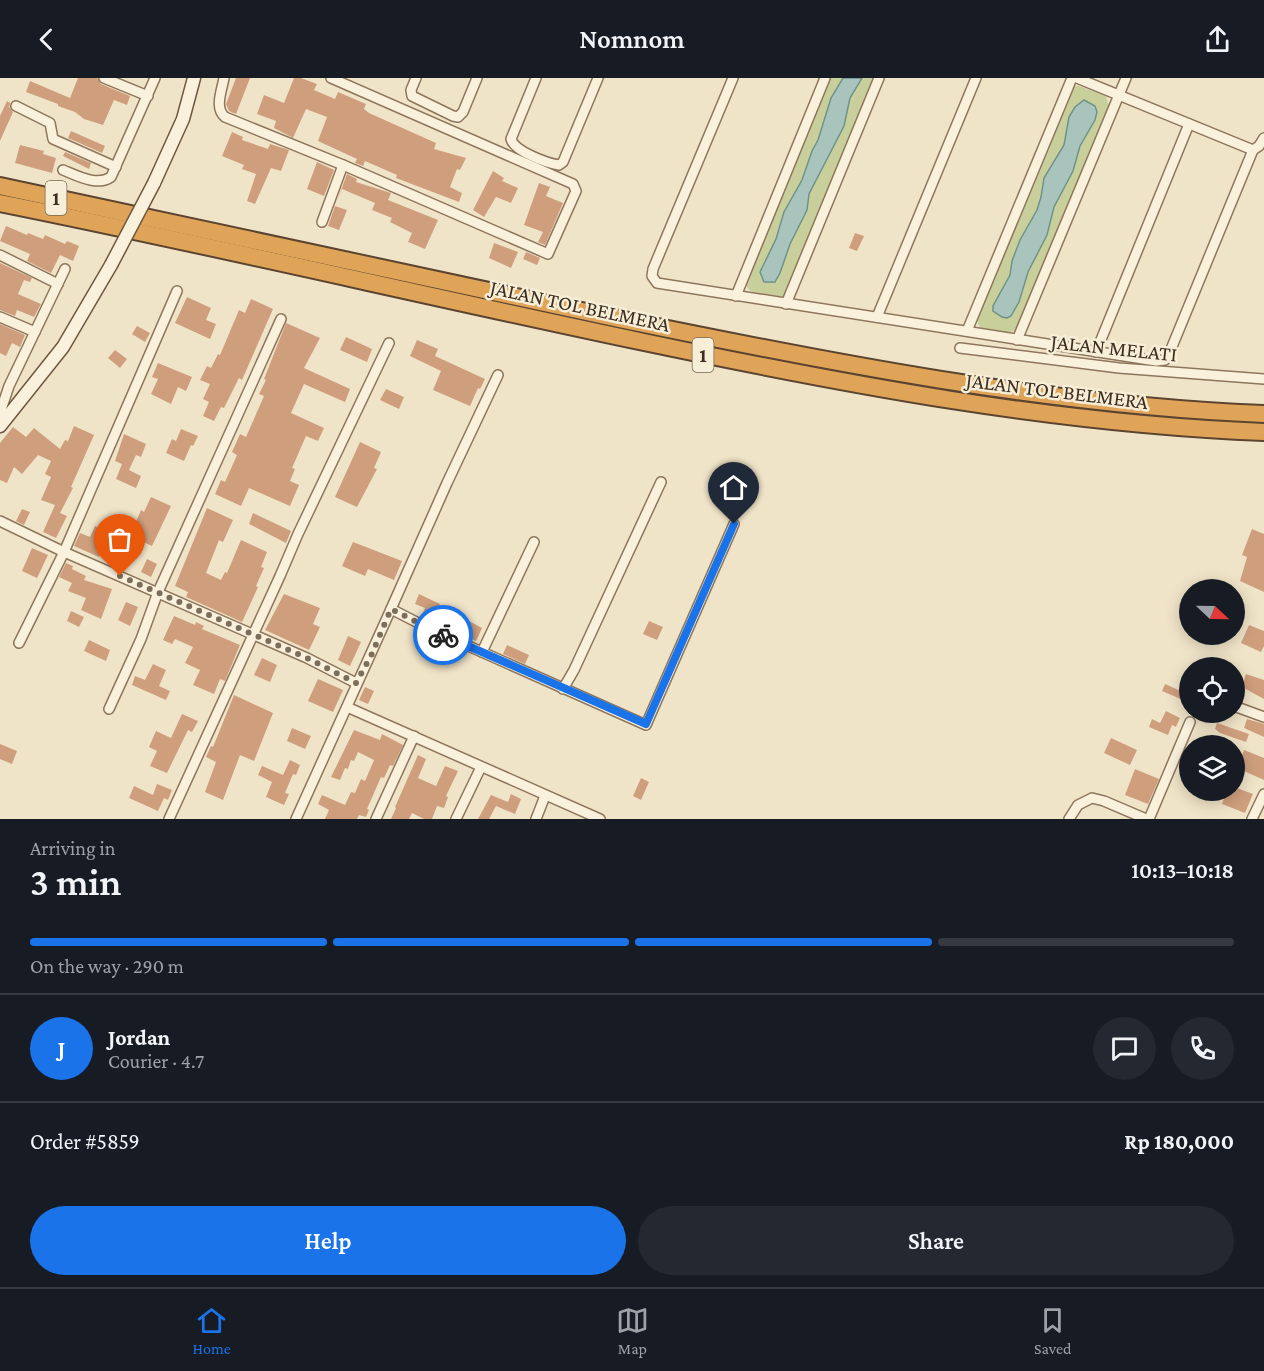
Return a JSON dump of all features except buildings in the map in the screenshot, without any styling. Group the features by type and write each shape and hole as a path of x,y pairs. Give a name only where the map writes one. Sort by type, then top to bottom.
{"highway":[{"name":"JALAN TOL BELMERA","path":"0,186 482,290 845,364 1010,391 1166,409 1264,414"},
{"name":"JALAN TOL BELMERA","path":"0,203 474,306 848,383 999,408 1086,419 1264,432"}],"main road":[{"path":"0,426 63,347 111,265 154,183 183,119 194,78"}],"street":[{"path":"104,78 148,96"},
{"path":"63,170 94,181 105,181 111,177 155,78"},
{"path":"224,78 219,108 222,115 548,254 576,190 573,184 331,78"},
{"path":"416,78 411,90 412,96 458,117 463,112 477,78"},
{"path":"536,78 511,139 512,143 517,148 559,165 563,162 598,78"},
{"path":"736,296 825,78"},
{"path":"786,304 879,78"},
{"path":"877,316 975,78"},
{"path":"967,331 1072,78"},
{"path":"1077,78 1253,150"},
{"path":"1017,340 1126,78"},
{"path":"730,79 653,269 652,276 657,282 1156,361 1165,360 1253,150 1264,138"},
{"path":"16,106 50,123 53,140 116,167"},
{"path":"1096,352 1190,124"},
{"path":"322,222 343,165"},
{"path":"0,255 58,284"},
{"path":"0,413 4,384 35,332 65,269"},
{"path":"19,643 64,552 177,291"},
{"path":"0,317 35,332"},
{"path":"109,709 141,639 158,592 281,319"},
{"path":"170,819 298,534 389,344"},
{"name":"JALAN MELATI","path":"960,348 1119,368 1264,379"},
{"path":"296,819 498,375"},
{"path":"563,689 574,670 661,482"},
{"path":"0,521 64,552 307,658 356,683"},
{"path":"391,609 563,689 646,724 734,524"},
{"path":"482,652 534,542"},
{"path":"347,707 600,819"},
{"path":"1245,710 1264,717"},
{"path":"1069,819 1078,806 1092,798 1147,819 1190,723"},
{"path":"376,819 414,736"},
{"path":"456,819 481,767"},
{"path":"1256,818 1264,794"},
{"path":"536,819 545,796"}],"green space":[{"path":"830,78 874,78 785,293 783,296 778,296 754,293 747,288 746,284"},
{"path":"1075,86 1106,96 1109,106 1016,330 1004,333 982,329 977,320"}],"water":[{"path":"843,78 862,78 850,98 844,126 809,194 807,210 790,244 780,273 775,282 764,282 760,272 776,239 784,212 802,180 831,98"},
{"path":"1084,100 1095,106 1097,112 1095,120 1080,146 1073,171 1054,207 1047,235 1028,272 1019,302 1011,316 1002,317 993,311 993,306 1010,275 1012,261 1020,240 1037,210 1044,178 1064,145 1069,117 1075,107"}],"way so far":[{"path":"120,576 307,658 356,683 371,656 391,609 443,635"}],"route":[{"path":"443,635 646,724 734,524"}]}
